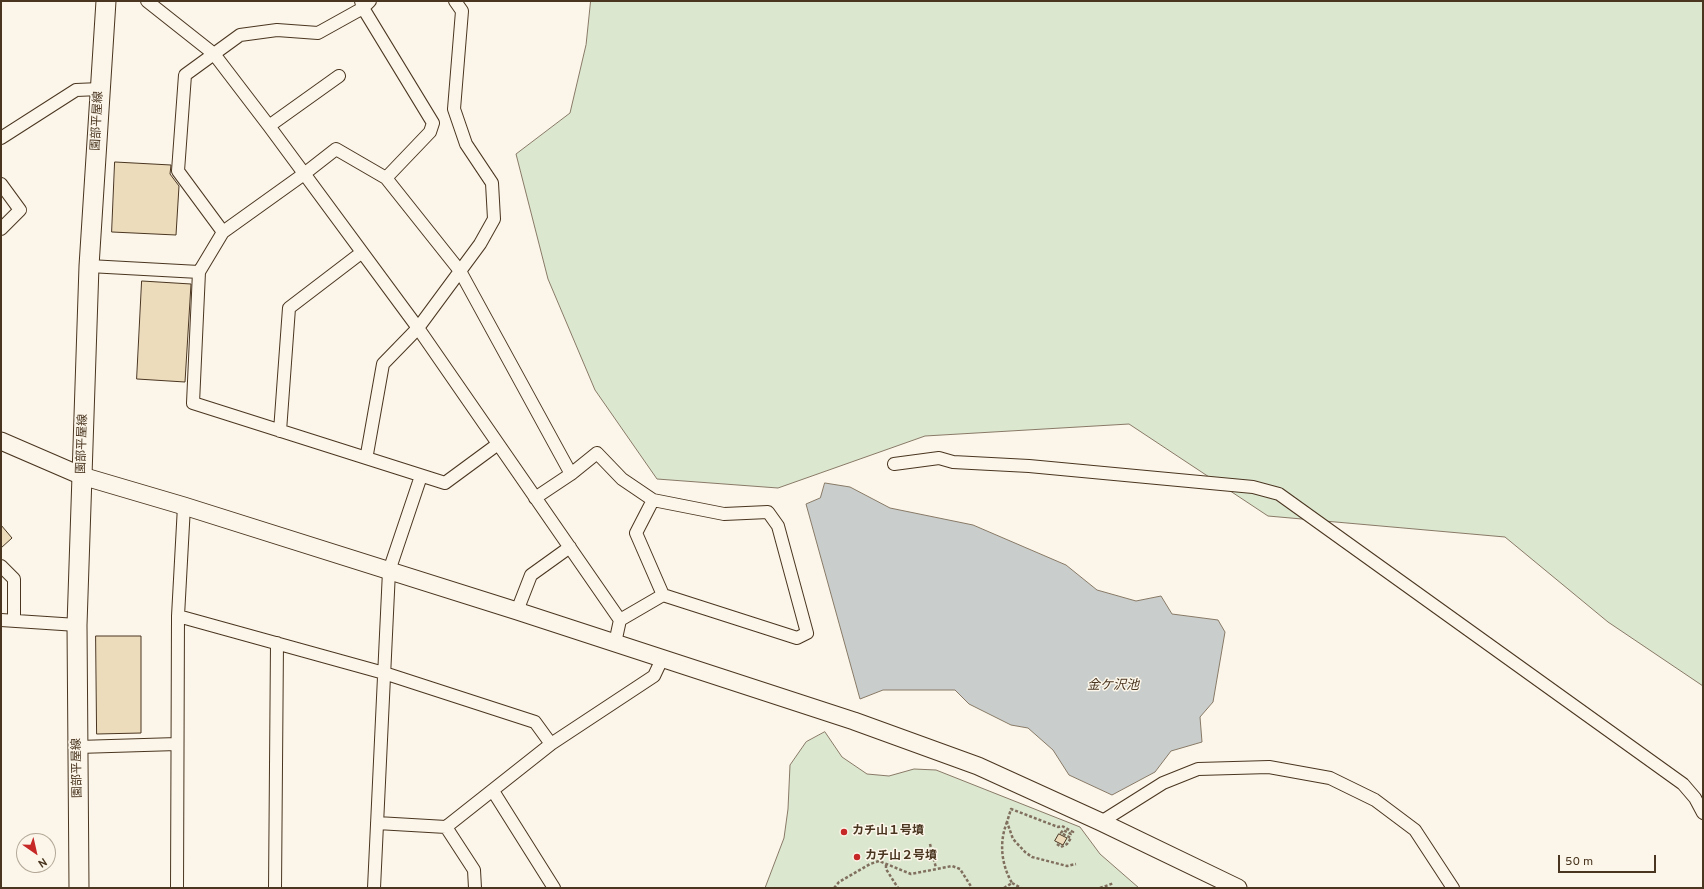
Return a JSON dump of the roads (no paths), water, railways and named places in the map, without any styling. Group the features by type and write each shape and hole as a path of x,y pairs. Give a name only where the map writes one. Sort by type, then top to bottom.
{"main road":[{"name":"園部平屋線","path":"79,888 77,624 89,266 106,1"}],"street":[{"path":"147,1 214,54 418,328 620,620 615,643"},
{"path":"367,454 383,364 418,328 480,244 494,219 492,183 466,144 454,108 462,11 455,1"},
{"path":"223,232 178,171 185,75 240,35 278,30 318,33 365,3 433,122 430,132 386,178"},
{"path":"269,126 339,76"},
{"path":"1,138 76,90 100,89"},
{"path":"498,444 445,483 193,403 200,272 223,232 304,174 336,149 386,178 460,271 572,474"},
{"path":"1,184 20,210 1,228"},
{"path":"280,431 289,308 361,253"},
{"path":"89,266 200,272"},
{"path":"1,441 82,476 184,506 615,643 854,722 978,766 1101,822 1238,888"},
{"path":"535,498 572,474 597,454 622,479 653,500 724,514 768,512 778,526 807,633 797,638 663,595 620,620"},
{"path":"894,464 938,458 953,462 1029,466 1253,487 1279,494 1683,784 1695,798 1703,813"},
{"path":"374,888 389,571 421,476"},
{"path":"653,500 636,533 663,595"},
{"path":"178,888 178,616 184,506"},
{"path":"516,611 531,575 570,547"},
{"path":"1,566 14,579 14,621"},
{"path":"178,616 384,673 535,722 551,744"},
{"path":"1,620 77,624"},
{"path":"275,888 277,643"},
{"path":"377,823 446,827 551,744 654,676 662,659"},
{"path":"78,747 177,744"},
{"path":"1101,822 1163,783 1198,769 1269,767 1330,778 1375,800 1415,830 1453,888"},
{"path":"493,791 554,888"},
{"path":"446,827 474,870 475,888"}],"water":[{"name":"金ケ沢池","path":"825,483 850,487 890,508 973,525 1066,565 1097,590 1136,601 1161,596 1172,614 1218,620 1225,632 1213,702 1200,717 1202,742 1171,751 1155,772 1112,795 1069,775 1053,750 1028,728 1011,725 969,704 955,690 883,690 860,699 806,504 820,498"}],"place":[{"name":"カチ山１号墳","path":"844,832"},
{"name":"カチ山２号墳","path":"857,857"}]}
